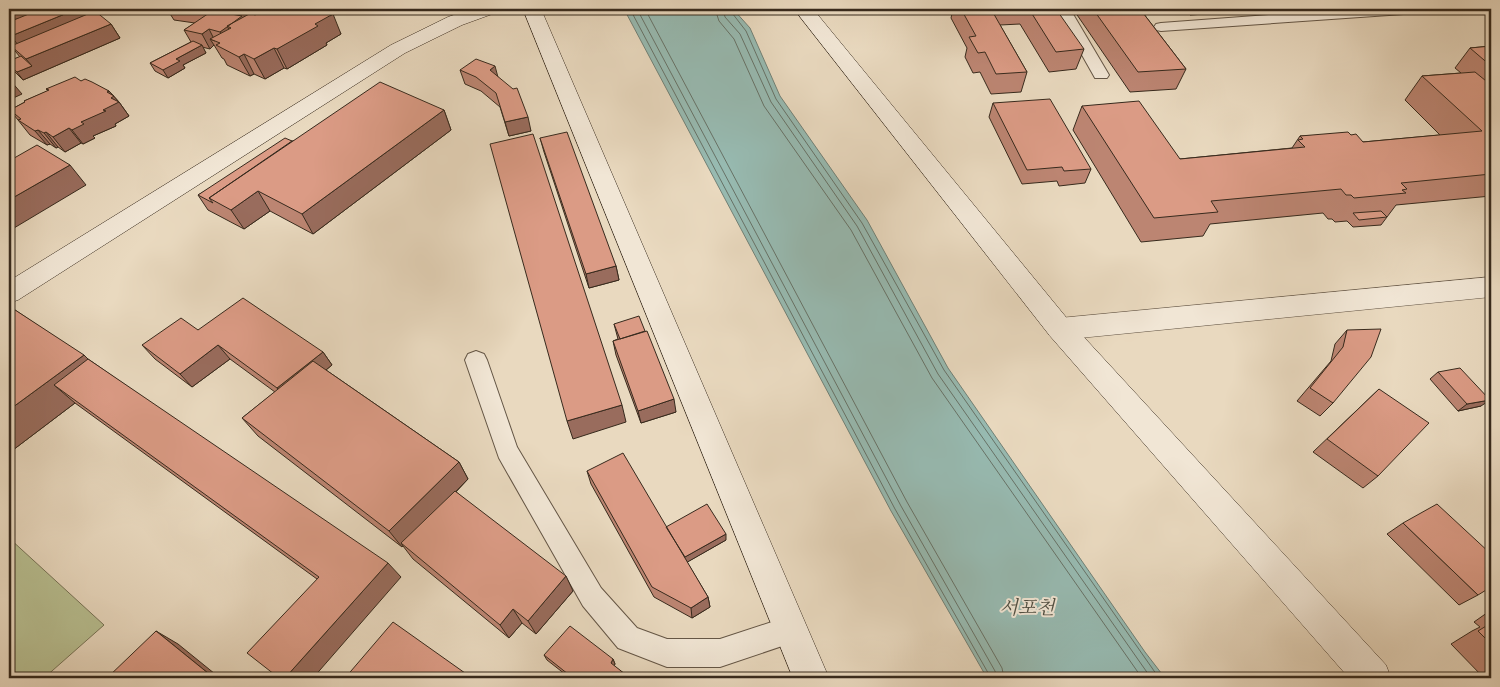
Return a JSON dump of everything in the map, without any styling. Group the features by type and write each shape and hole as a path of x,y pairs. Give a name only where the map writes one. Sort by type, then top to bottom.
{"street":[{"path":"9,293 398,49 455,21 488,9"},
{"path":"532,9 790,630 812,678"},
{"path":"803,9 1060,329 1373,678"},
{"path":"1060,329 1491,287"}],"lane":[{"path":"1063,9 1101,75"},
{"path":"1161,27 1175,20 1418,9"},
{"path":"476,360 507,451 592,597 628,638 667,653 720,653 790,630"}],"green space":[{"path":"9,538 104,625 44,678 9,678"}],"water":[{"name":"서포천","path":"624,9 733,9 750,28 780,96 867,220 948,368 1165,678 987,678 891,511"}],"building":[{"path":"41,9 77,9 11,36 9,34 9,22"},
{"path":"187,9 207,9 204,11"},
{"path":"215,9 238,9 231,14 242,16 220,32 209,29 202,34 184,30"},
{"path":"259,9 324,9 322,10 333,14 315,24 318,26 277,49 274,48 254,59 244,54 239,57 216,45 220,43 210,39 231,28 227,26 251,13 255,15 262,11"},
{"path":"961,9 991,9 1027,72 996,74 985,52 978,53 969,37 976,36"},
{"path":"1029,9 1056,9 1084,49 1056,52"},
{"path":"1093,9 1140,9 1186,69 1138,72"},
{"path":"95,11 111,24 26,59 11,46"},
{"path":"193,41 202,45 176,59 180,61 163,70 150,63"},
{"path":"1491,46 1491,66 1470,48"},
{"path":"21,56 32,66 17,72 9,65 9,61"},
{"path":"476,59 495,66 490,70 513,89 517,88 528,117 505,122 496,93 476,77 460,70"},
{"path":"1475,72 1491,85 1491,174 1401,183 1407,189 1402,190 1406,193 1354,198 1351,195 1346,195 1341,189 1211,201 1218,212 1154,218 1082,106 1139,101 1180,159 1305,147 1298,140 1303,139 1300,136 1348,132 1351,135 1356,134 1363,142 1482,131 1422,76"},
{"path":"75,77 81,81 85,79 109,91 107,92 114,96 111,98 119,102 103,110 106,111 81,122 84,124 72,130 69,128 53,137 46,132 35,131 18,120 21,119 10,110 24,101 49,90 46,89"},
{"path":"380,82 444,110 302,214 258,191 231,210 209,198"},
{"path":"1050,99 1091,169 1064,171 1062,167 1027,170 993,103"},
{"path":"567,132 616,266 586,274 540,138"},
{"path":"533,134 622,405 567,421 490,144"},
{"path":"285,138 292,141 209,198 213,203 198,195"},
{"path":"37,145 70,165 9,200 9,161"},
{"path":"1381,211 1387,217 1359,220 1353,213"},
{"path":"243,298 323,352 277,388 218,345 180,374 142,345 181,318 198,330"},
{"path":"9,306 84,355 9,410"},
{"path":"639,316 645,331 620,339 614,324"},
{"path":"1381,329 1371,357 1333,403 1310,388 1343,347 1347,330"},
{"path":"647,331 674,399 638,411 613,341"},
{"path":"88,359 388,563 285,678 279,678 247,653 319,577 54,385"},
{"path":"313,361 459,462 389,531 242,418"},
{"path":"1460,368 1490,400 1467,404 1438,372"},
{"path":"1379,389 1429,423 1378,476 1327,439"},
{"path":"623,453 708,597 691,608 652,587 587,471"},
{"path":"455,491 566,576 528,621 513,609 500,625 401,543"},
{"path":"707,504 726,534 685,557 666,527"},
{"path":"1437,504 1491,554 1491,587 1478,595 1403,523"},
{"path":"393,622 472,678 345,678"},
{"path":"1491,623 1491,644 1478,631"},
{"path":"570,626 613,659 611,663 630,678 573,678 544,655"},
{"path":"156,631 214,678 107,678"}]}
